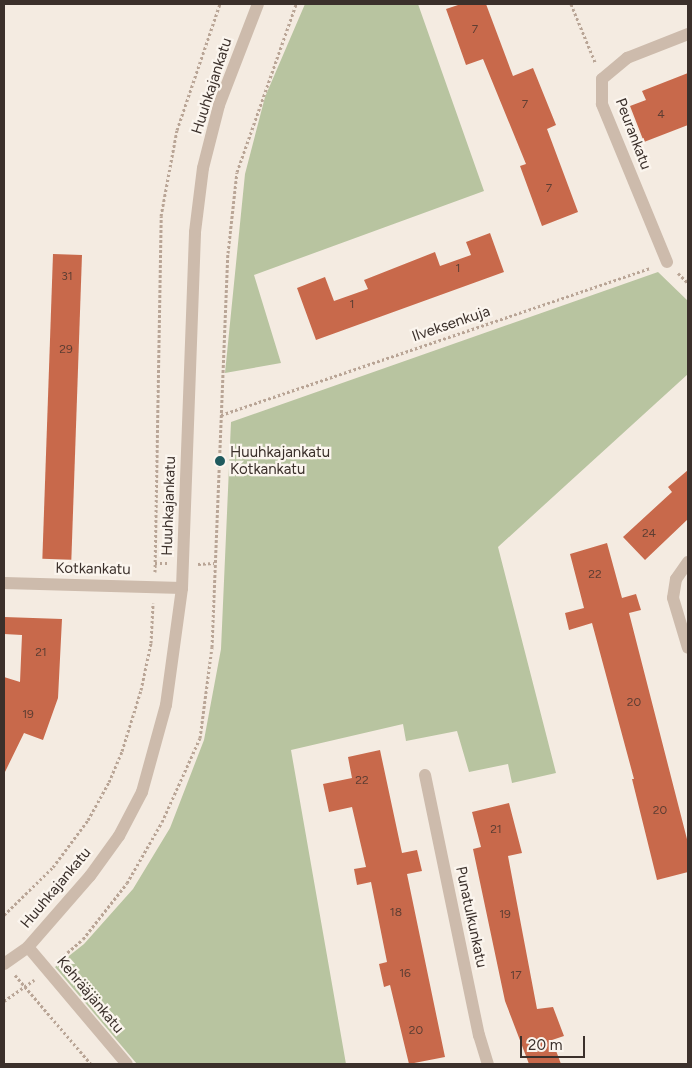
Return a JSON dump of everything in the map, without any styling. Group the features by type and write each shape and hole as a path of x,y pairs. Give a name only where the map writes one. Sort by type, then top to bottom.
{"street":[{"name":"Huuhkajankatu","path":"4,964 28,947 90,876 119,836 142,792 166,705 182,588 195,232 203,168 219,106 258,4"},
{"path":"602,79 627,58 688,34"},
{"name":"Peurankatu","path":"602,79 602,104 667,262"},
{"path":"688,562 676,579 673,598 688,648"},
{"name":"Kotkankatu","path":"4,583 182,588"},
{"name":"Punatulkunkatu","path":"425,775 479,1034 488,1064"},
{"name":"Kehrääjänkatu","path":"28,947 127,1064"}],"path":[{"path":"4,915 53,867 88,820 109,782 141,690 151,643 154,587 162,216 177,130 220,4"},
{"name":"Ilveksenkuja","path":"296,4 236,172 228,253 221,415 667,262"},
{"path":"571,4 602,79"},
{"path":"26,986 91,1064"}],"green space":[{"path":"305,4 418,4 484,191 254,275 281,363 225,373 245,174 265,97"},
{"path":"658,272 688,301 688,374 498,547 556,773 512,783 508,764 469,772 457,731 406,741 403,724 291,750 346,1064 137,1064 55,967 84,944 133,889 170,828 204,740 221,649 231,422"}],"building":[{"path":"461,4 486,4 513,76 533,68 556,125 547,129 578,212 542,226 520,166 526,164 483,59 466,65 446,9"},
{"path":"688,73 688,125 644,142 630,106 646,100 642,91"},
{"path":"490,233 504,272 316,340 297,288 325,277 334,301 368,289 364,280 435,252 440,266 471,255 466,242"},
{"path":"53,254 82,255 71,560 42,559"},
{"path":"688,470 688,519 645,560 623,537 672,492 668,487"},
{"path":"607,543 622,598 636,594 641,610 629,613 688,843 688,872 657,880 632,779 634,779 592,623 569,630 565,613 584,608 570,554"},
{"path":"4,617 62,619 58,698 43,740 24,733 4,774 4,677 20,682 22,635 4,634"},
{"path":"380,750 402,853 417,850 422,871 407,874 445,1057 409,1064 390,985 384,987 379,964 387,962 371,882 357,885 354,869 366,867 352,807 329,812 323,784 352,778 348,757"},
{"path":"509,803 522,853 508,856 537,1009 553,1007 564,1036 552,1040 561,1064 529,1064 505,1001 473,849 481,847 472,812"}],"place":[{"name":"Huuhkajankatu Kotkankatu","path":"220,461"}]}
